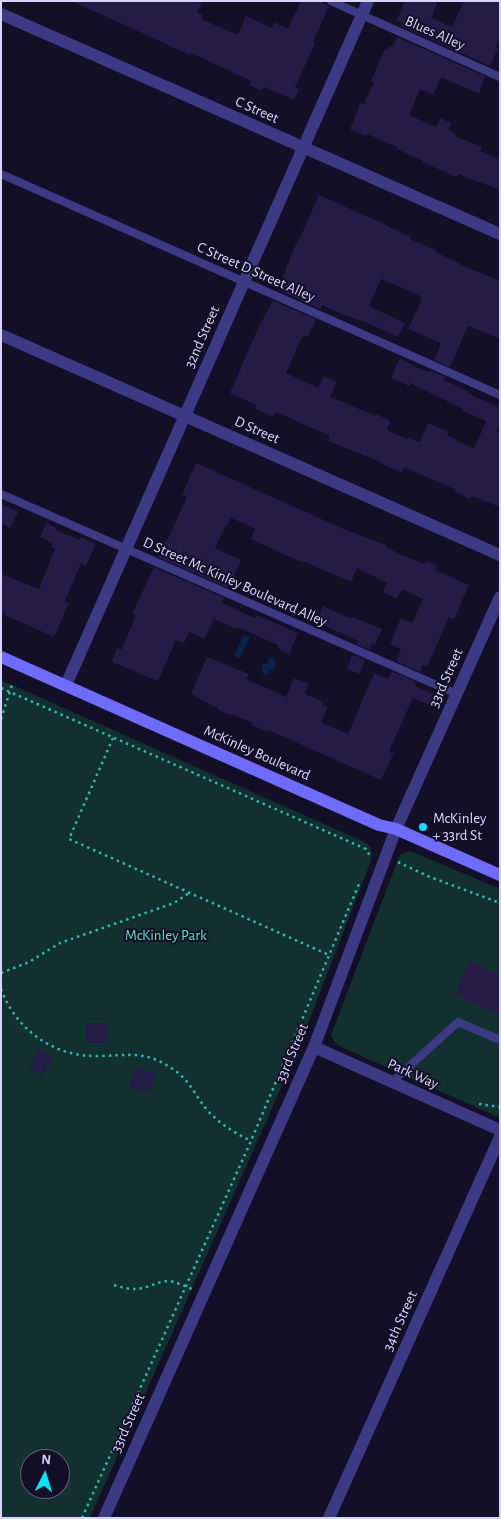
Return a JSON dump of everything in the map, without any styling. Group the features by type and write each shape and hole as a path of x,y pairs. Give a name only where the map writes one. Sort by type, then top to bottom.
{"street":[{"name":"32nd Street","path":"66,685 368,1"},
{"name":"C Street","path":"1,14 500,234"},
{"name":"D Street","path":"1,335 500,555"},
{"name":"33rd Street","path":"104,1518 314,1047 396,830 500,597"},
{"name":"McKinley Boulevard","path":"1,657 379,825 396,830 500,875"},
{"name":"Park Way","path":"314,1047 500,1130"},
{"name":"34th Street","path":"329,1518 500,1137"}],"lane":[{"name":"Blues Alley","path":"332,1 500,77"},
{"name":"C Street D Street Alley","path":"1,174 500,395"},
{"name":"D Street Mc Kinley Boulevard Alley","path":"1,494 457,694"},
{"path":"392,1082 458,1022 500,1040"}],"path":[{"path":"1,719 12,685"},
{"path":"1,688 366,849 370,856 368,860"},
{"path":"113,737 69,839 329,955"},
{"path":"397,862 430,877 500,903"},
{"path":"82,1518 252,1141 359,883"},
{"path":"1,973 29,962 60,943 174,903 189,893"},
{"path":"1,989 14,1015 35,1037 70,1053 96,1056 131,1054 142,1055 160,1061 178,1073 188,1083 208,1110 220,1122 252,1141"},
{"path":"473,1104 500,1107"},
{"path":"114,1285 135,1289 168,1281 192,1289"}],"green space":[{"name":"McKinley Park","path":"1,680 362,841 370,846 372,853 371,861 297,1052 90,1518 1,1518"},
{"path":"406,852 413,852 500,889 500,1118 339,1046 331,1035 397,862 400,855"}],"water":[{"path":"244,634 250,637 240,658 234,656"},
{"path":"271,657 274,659 276,667 267,676 263,674 262,664 267,663"}],"building":[{"path":"72,1 202,1 197,13 203,15 201,19 238,35 246,16 272,28 274,22 288,29 301,1 319,1 329,6 295,88 299,89 294,100 264,87 262,91 250,85 252,81"},
{"path":"405,1 438,1 431,18 452,27 464,1 500,1 500,38 490,66 401,26 403,23 397,20"},
{"path":"397,37 485,76 479,94 441,77 433,95 420,89 409,115 436,127 440,118 451,123 448,130 456,134 455,136 482,147 480,151 500,160 500,190 458,174 457,177 422,162 397,149 397,147 350,129 361,102 364,104 374,82 371,81 385,49 387,50 389,46 392,47"},
{"path":"319,195 389,226 459,264 500,281 500,339 468,326 450,367 434,360 441,343 408,329 422,299 412,292 381,279 369,306 405,323 398,337 322,305 320,309 278,290 299,237"},
{"path":"273,301 316,319 308,337 304,335 301,339 286,373 318,388 324,376 337,382 330,397 376,416 377,414 390,421 387,430 407,439 408,437 420,442 428,423 448,432 447,435 474,449 486,421 410,383 409,386 391,378 399,359 428,372 429,370 445,377 444,380 468,391 467,393 500,408 500,422 496,432 500,433 500,507 472,496 470,499 455,492 456,490 404,467 402,473 381,462 328,441 330,436 276,412 274,417 255,409 256,405 230,393 258,328"},
{"path":"196,463 346,530 386,545 386,547 401,555 425,564 426,561 437,566 435,570 469,585 454,619 449,617 427,667 423,665 420,672 396,661 401,649 390,644 401,618 412,623 423,599 402,589 397,599 383,592 387,583 357,568 351,582 303,561 303,563 251,539 255,528 231,518 215,548 241,560 228,588 158,557 187,497 182,495"},
{"path":"1,504 18,512 10,528 1,523"},
{"path":"46,523 56,528 56,530 79,540 80,537 96,544 86,566 81,563 65,601 69,603 54,637 1,612 1,574 39,589 55,549 51,547 53,543 40,537"},
{"path":"154,567 224,598 222,603 255,618 257,615 298,633 289,654 277,648 278,645 214,619 204,639 189,632 184,643 176,640 158,681 112,662 117,648 121,650 136,616 132,614"},
{"path":"323,606 351,619 352,617 382,629 375,645 372,644 370,650 357,644 358,641 316,622"},
{"path":"353,654 365,660 359,674 347,669"},
{"path":"207,657 249,674 246,679 286,697 294,678 309,684 305,694 324,702 322,705 328,707 321,722 348,734 374,673 388,679 392,671 416,682 415,686 439,697 435,707 413,698 389,751 394,753 381,780 268,730 267,732 252,725 253,723 218,710 218,708 191,694"},
{"path":"469,961 500,975 500,1015 455,995"},
{"path":"86,1023 107,1023 107,1043 86,1043"},
{"path":"38,1050 53,1057 43,1075 29,1068"},
{"path":"136,1068 156,1074 149,1094 129,1087"}],"place":[{"name":"McKinley + 33rd St","path":"423,827"}]}
